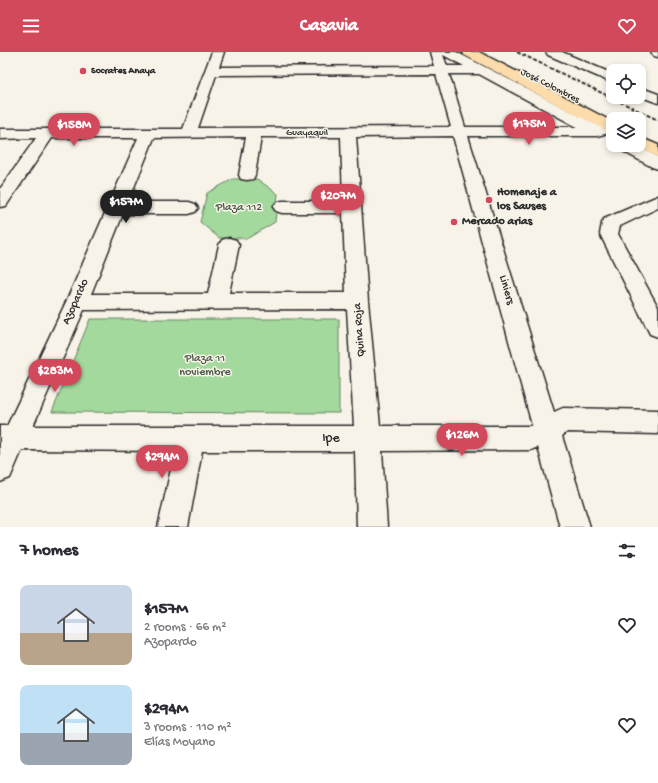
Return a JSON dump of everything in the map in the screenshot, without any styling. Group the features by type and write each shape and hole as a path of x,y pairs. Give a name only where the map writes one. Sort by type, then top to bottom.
{"main road":[{"name":"José Colombres","path":"469,52 606,127"},
{"name":"José Colombres","path":"484,52 606,127"},
{"path":"646,135 658,141"},
{"path":"646,146 658,152"}],"street":[{"path":"189,133 218,52"},
{"name":"Liniers","path":"436,52 575,527"},
{"name":"José Colombres","path":"447,52 481,70 606,127"},
{"path":"552,52 606,76"},
{"path":"211,71 481,70"},
{"path":"646,94 658,99"},
{"name":"Guayaquil","path":"0,134 460,133 606,129"},
{"name":"Azopardo","path":"0,469 7,438 77,302 148,133"},
{"path":"247,174 254,133"},
{"name":"Quina Roja","path":"348,133 357,301 368,438 372,527"},
{"path":"0,202 47,134"},
{"path":"636,152 658,164"},
{"path":"658,201 611,223 609,234 658,328"},
{"path":"282,207 352,207"},
{"path":"117,208 188,208"},
{"path":"217,302 229,245"},
{"path":"77,302 357,301"},
{"name":"Ipe","path":"7,438 531,438 547,431 563,420 658,422"},
{"path":"174,527 191,439"}],"green space":[{"name":"Plaza 112","path":"233,179 257,179 278,194 275,222 248,238 219,238 200,222 207,193"},
{"name":"Plaza 11 noviembre","path":"90,319 339,319 339,413 52,412"}],"railway":[{"path":"517,52 658,120"}],"place":[{"name":"Socrates Anaya","path":"83,71"},
{"name":"Homenaje a los Sauses","path":"489,200"},
{"name":"Mercado arias","path":"454,222"}]}
